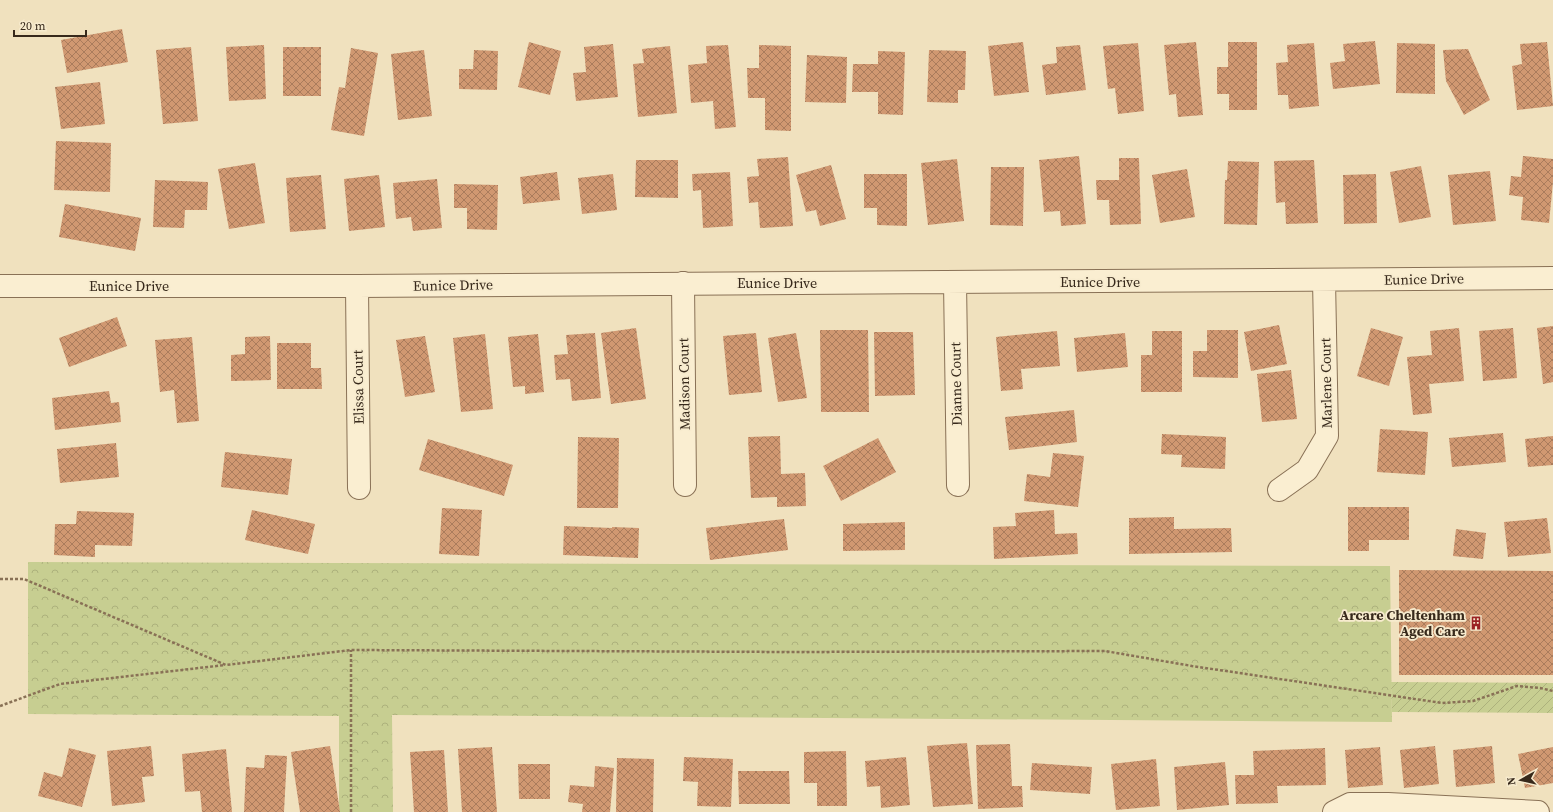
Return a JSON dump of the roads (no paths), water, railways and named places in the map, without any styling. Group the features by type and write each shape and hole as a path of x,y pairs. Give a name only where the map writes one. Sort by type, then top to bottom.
{"street":[{"name":"Eunice Drive","path":"0,286 357,286 1553,278"},
{"name":"Marlene Court","path":"1279,490 1307,470 1327,436 1324,280"},
{"name":"Dianne Court","path":"955,282 958,485"},
{"name":"Madison Court","path":"683,283 685,485"},
{"name":"Elissa Court","path":"357,286 359,488"},
{"path":"1334,812 1350,804 1388,804 1538,812"}],"place":[{"name":"Arcare Cheltenham Aged Care","path":"1476,623"}]}
